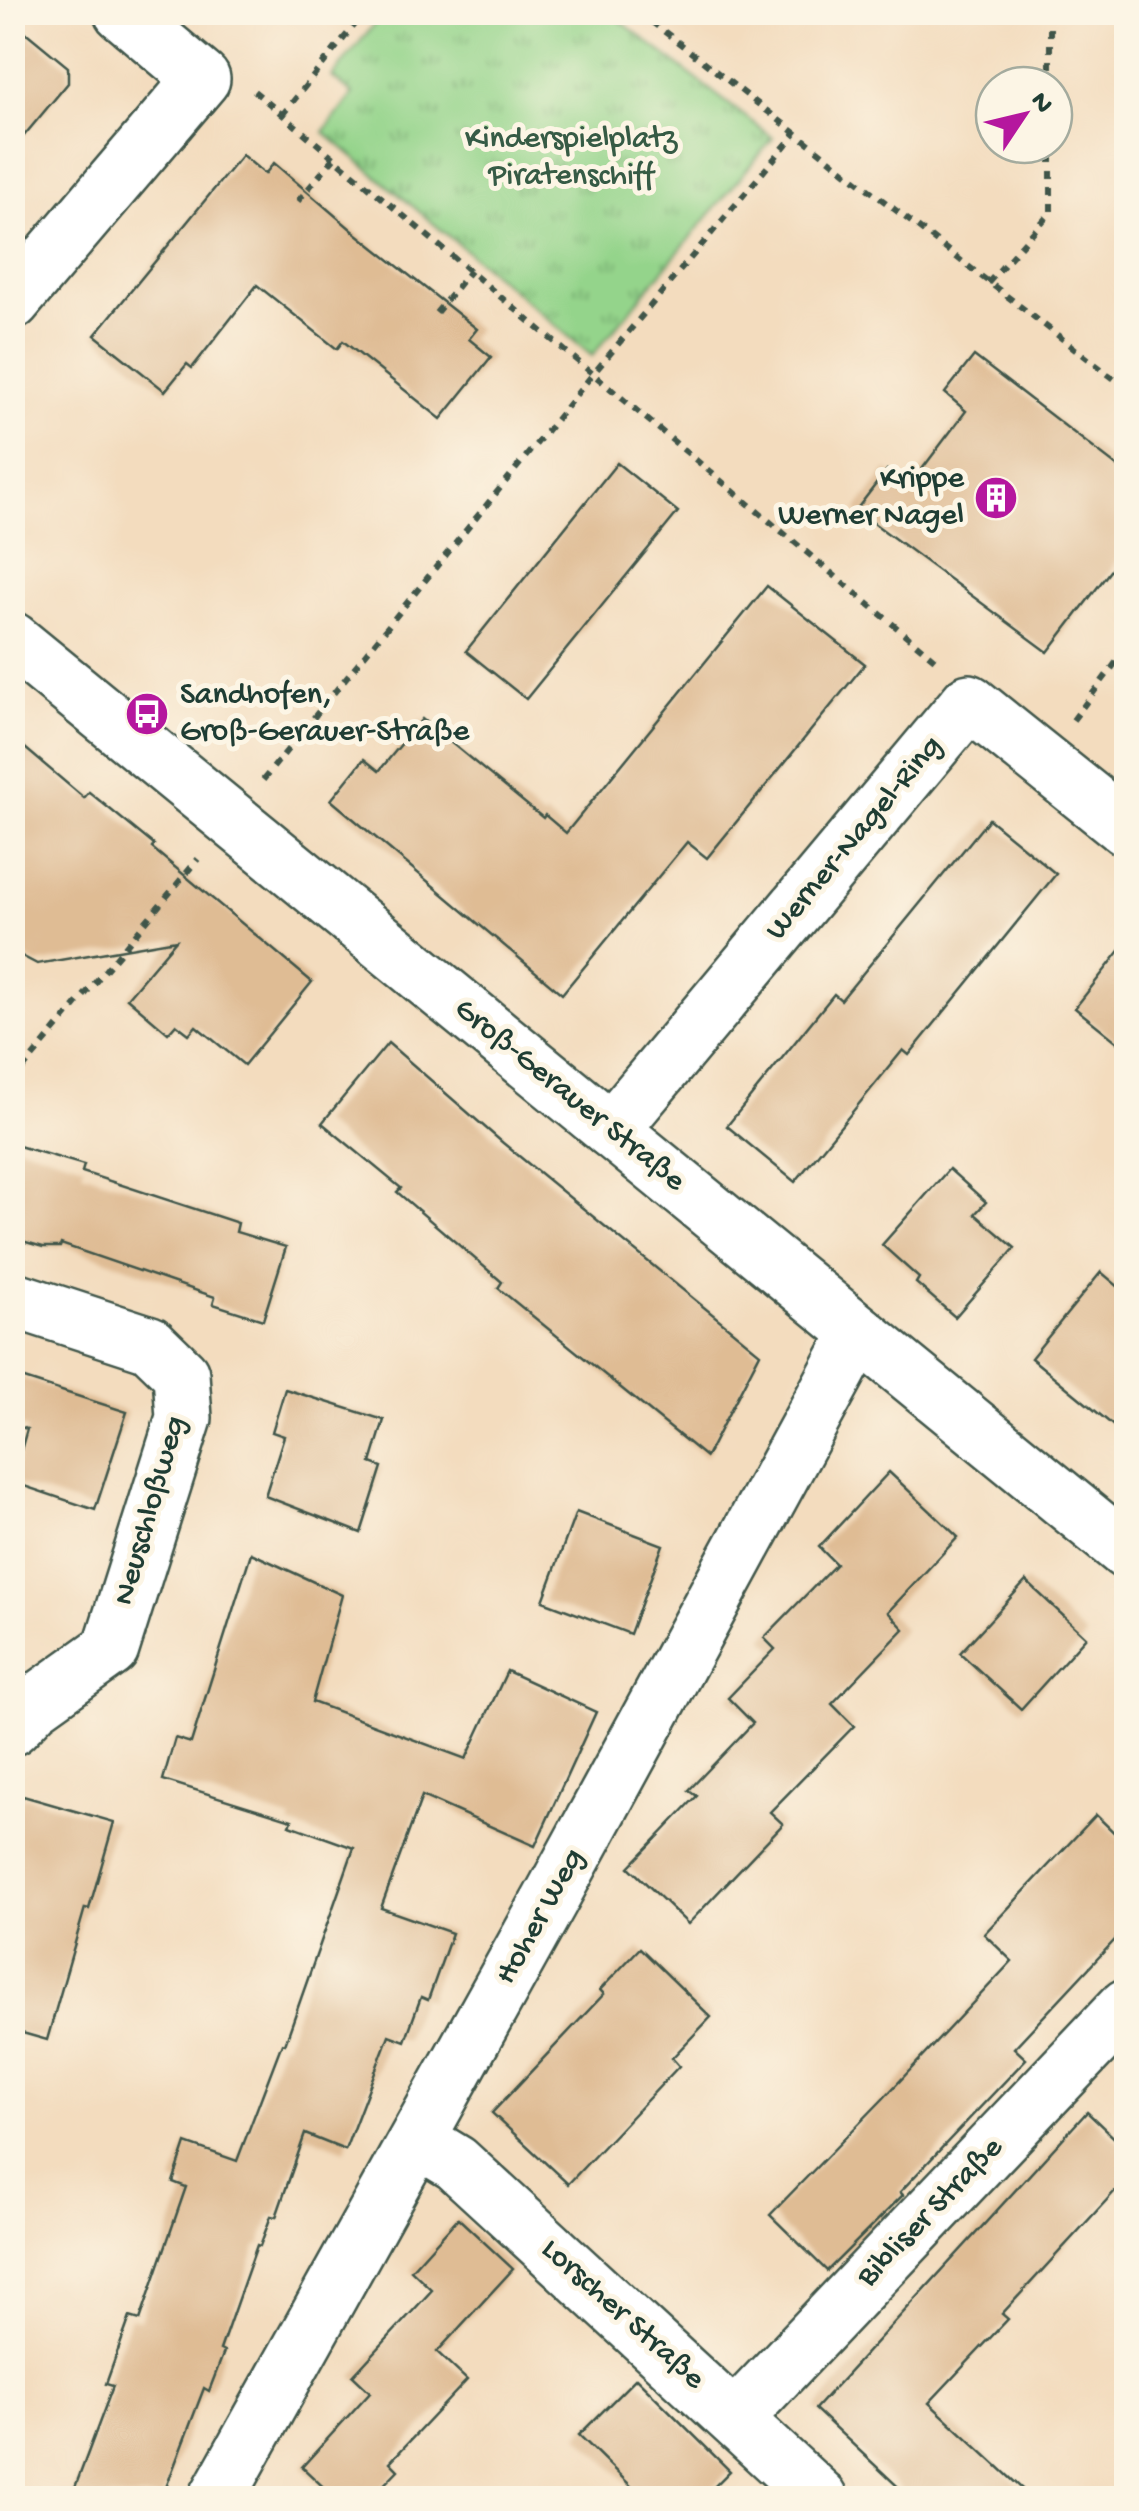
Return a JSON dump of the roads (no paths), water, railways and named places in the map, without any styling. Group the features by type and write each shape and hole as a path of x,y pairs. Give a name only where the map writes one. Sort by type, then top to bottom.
{"street":[{"path":"12,302 202,80 122,12"},
{"name":"Groß-Gerauer Straße","path":"12,640 1126,1551"},
{"name":"Werner-Nagel-Ring","path":"611,1130 970,702 1126,828"},
{"name":"Neuschloßweg","path":"12,1299 150,1344 180,1374 184,1418 111,1649 34,1704 12,1727"},
{"name":"Hoher Weg","path":"217,2498 418,2140 859,1333"},
{"name":"Bibliser Straße","path":"735,2418 1126,2007"},
{"name":"Lorscher Straße","path":"418,2140 456,2163 820,2498"}],"place":[{"name":"Krippe Werner Nagel","path":"996,498"},
{"name":"Sandhofen, Groß-Gerauer-Straße","path":"147,714"}],"park label":[{"name":"Kinderspielplatz Piratenschiff","path":"571,158"}]}
